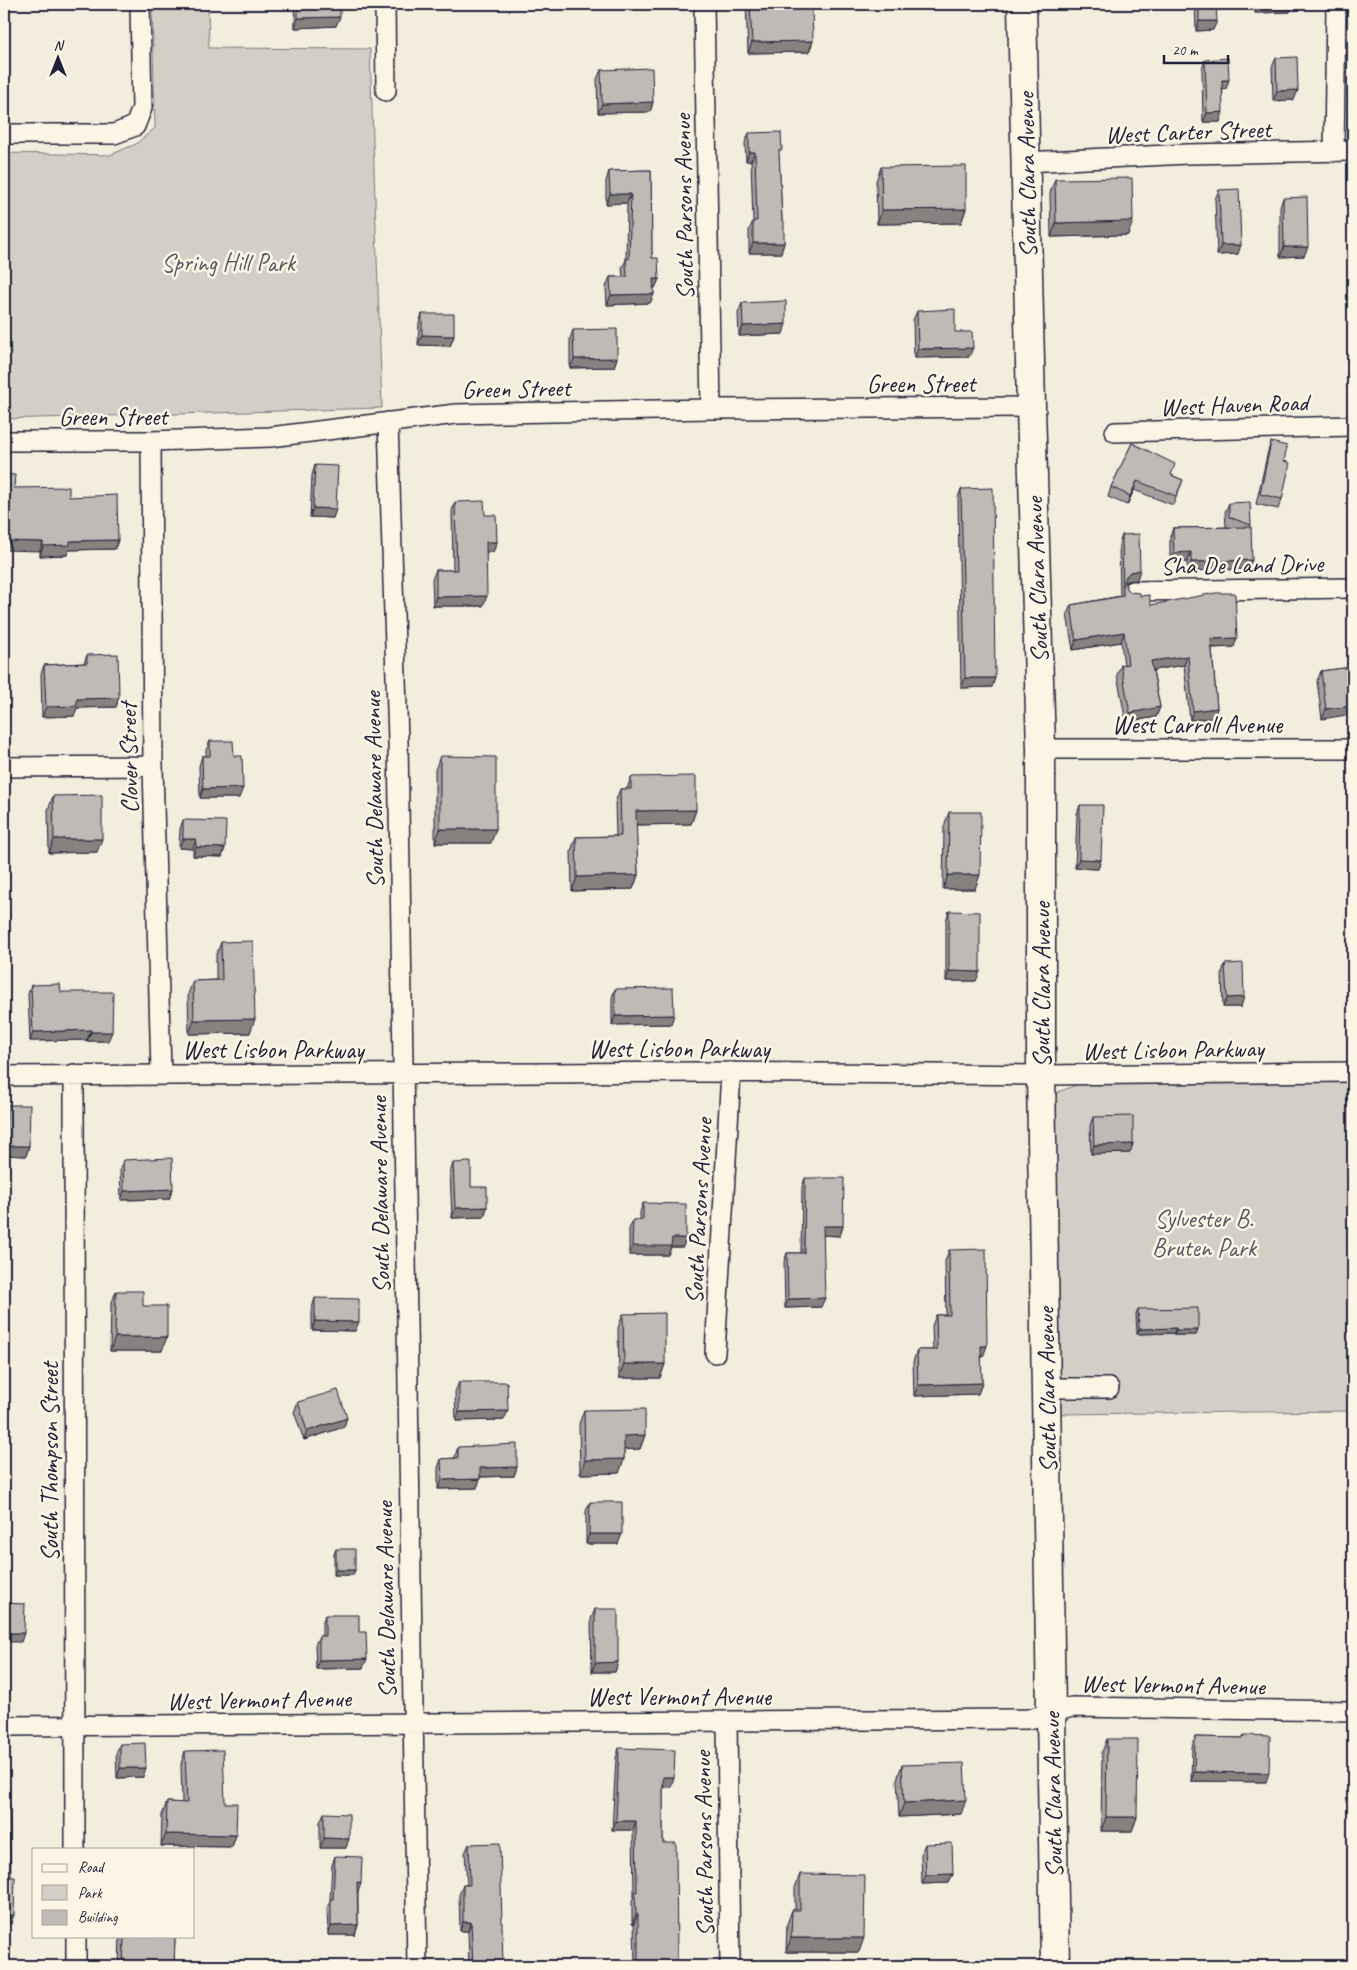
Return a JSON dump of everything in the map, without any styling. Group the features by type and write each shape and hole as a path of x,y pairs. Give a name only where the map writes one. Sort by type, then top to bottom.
{"street":[{"path":"4,134 114,134 135,126 142,108 140,4"},
{"path":"385,4 386,91"},
{"name":"South Parsons Avenue","path":"704,4 711,409"},
{"name":"South Clara Avenue","path":"1022,4 1041,749 1041,1075 1054,1966"},
{"path":"1334,152 1336,4"},
{"name":"West Carter Street","path":"1025,162 1188,154 1353,151"},
{"name":"Green Street","path":"4,441 151,441 270,437 456,414 711,409 1031,407"},
{"name":"South Delaware Avenue","path":"388,422 398,741 417,1966"},
{"name":"West Haven Road","path":"1115,432 1353,426"},
{"name":"Clover Street","path":"151,441 153,766 161,1074"},
{"name":"Sha De Land Drive","path":"1132,591 1353,588"},
{"name":"West Carroll Avenue","path":"1041,749 1353,749"},
{"path":"4,767 153,766"},
{"name":"South Parsons Avenue","path":"715,1354 731,1072"},
{"name":"West Lisbon Parkway","path":"4,1076 74,1074 731,1072 1041,1075 1353,1072"},
{"name":"South Thompson Street","path":"74,1074 75,1848"},
{"path":"1046,1388 1109,1388"},
{"name":"West Vermont Avenue","path":"4,1726 1029,1719 1072,1706 1353,1711"},
{"name":"South Parsons Avenue","path":"727,1721 730,1966"},
{"path":"76,1938 76,1966"}],"green space":[{"name":"Spring Hill Park","path":"152,4 208,4 209,48 370,49 382,408 4,419 4,153 110,155 136,144 155,128"},
{"name":"Sylvester B. Bruten Park","path":"1352,1081 1353,1411 1056,1414 1053,1098 1058,1092 1079,1084"}],"building":[{"path":"298,4 340,4 340,17 298,18"},
{"path":"750,4 768,4 768,8 812,8 813,41 752,42"},
{"path":"1199,4 1216,4 1217,21 1199,21"},
{"path":"1297,57 1298,90 1277,91 1276,58"},
{"path":"1228,58 1229,80 1222,80 1223,112 1207,113 1205,60"},
{"path":"652,68 653,102 602,104 601,70"},
{"path":"781,132 782,150 779,150 784,243 753,243 753,221 757,221 755,152 749,152 749,133"},
{"path":"966,166 966,209 882,210 881,167"},
{"path":"651,170 652,258 658,258 659,279 653,279 654,294 611,295 610,277 627,277 626,259 629,259 631,194 610,194 609,171"},
{"path":"1132,178 1133,221 1056,223 1055,179"},
{"path":"1239,189 1241,245 1221,245 1219,190"},
{"path":"1307,197 1308,247 1284,247 1283,198"},
{"path":"786,301 786,324 743,326 742,303"},
{"path":"955,309 955,332 972,332 973,348 918,349 917,311"},
{"path":"422,314 454,314 454,336 422,335"},
{"path":"617,329 617,358 574,359 573,330"},
{"path":"1271,442 1287,446 1284,461 1290,463 1282,499 1260,494"},
{"path":"1132,443 1175,464 1171,475 1183,480 1176,496 1137,481 1130,496 1111,487"},
{"path":"315,465 338,466 336,509 313,508"},
{"path":"4,474 15,475 14,488 69,487 69,497 117,495 118,540 70,541 70,545 43,546 43,542 4,541"},
{"path":"993,488 995,678 965,678 961,489"},
{"path":"484,501 485,515 496,515 497,542 486,542 487,596 436,597 436,570 457,570 455,502"},
{"path":"1250,502 1251,525 1229,517 1229,503"},
{"path":"1251,527 1252,560 1191,562 1191,552 1174,553 1173,528"},
{"path":"1139,534 1140,570 1130,572 1124,581 1130,592 1140,593 1140,596 1149,595 1151,605 1215,593 1235,593 1237,638 1211,639 1217,708 1193,711 1188,656 1151,661 1160,707 1130,713 1121,665 1128,664 1124,632 1076,640 1071,605 1123,596 1122,535"},
{"path":"118,654 119,698 77,699 77,706 46,707 44,665 87,663 87,655"},
{"path":"1352,667 1353,706 1326,709 1321,671"},
{"path":"210,741 233,741 234,756 242,756 243,788 203,789 202,756 210,756"},
{"path":"440,756 496,757 496,829 440,829"},
{"path":"696,776 696,810 636,811 638,875 577,877 576,837 621,836 620,789 631,789 631,777"},
{"path":"102,795 102,839 54,839 53,796"},
{"path":"1080,805 1103,805 1101,860 1079,859"},
{"path":"949,812 981,812 980,875 948,875"},
{"path":"183,820 226,821 225,848 196,847 196,839 183,839"},
{"path":"949,911 980,912 980,972 949,971"},
{"path":"253,941 255,1019 194,1020 193,981 222,980 221,942"},
{"path":"1243,963 1244,997 1227,998 1225,964"},
{"path":"60,984 61,992 113,992 112,1032 91,1032 91,1030 33,1032 31,985"},
{"path":"673,988 674,1015 615,1016 615,989"},
{"path":"7,1105 30,1105 29,1146 6,1146"},
{"path":"1133,1116 1133,1144 1094,1145 1093,1117"},
{"path":"172,1158 173,1189 124,1191 123,1160"},
{"path":"471,1162 471,1187 487,1187 487,1207 455,1208 453,1163"},
{"path":"805,1178 844,1178 843,1226 823,1226 825,1298 788,1299 787,1253 804,1253"},
{"path":"643,1203 686,1204 686,1238 672,1238 671,1246 632,1246 633,1220 643,1220"},
{"path":"986,1249 987,1346 981,1346 982,1383 918,1385 917,1350 937,1350 936,1315 950,1315 949,1250"},
{"path":"116,1291 143,1291 143,1306 167,1306 167,1337 115,1337"},
{"path":"315,1298 359,1299 359,1322 315,1321"},
{"path":"1198,1308 1198,1330 1176,1330 1176,1328 1139,1329 1138,1309"},
{"path":"665,1313 665,1364 624,1364 623,1314"},
{"path":"459,1382 507,1382 508,1411 459,1412"},
{"path":"338,1390 347,1418 307,1431 298,1402"},
{"path":"645,1409 645,1435 624,1436 624,1459 585,1460 584,1410"},
{"path":"517,1444 517,1467 480,1468 480,1479 442,1480 441,1459 458,1458 458,1447"},
{"path":"590,1502 622,1502 622,1534 589,1534"},
{"path":"336,1549 355,1549 355,1570 336,1570"},
{"path":"4,1603 25,1604 24,1633 4,1633"},
{"path":"595,1609 618,1609 618,1662 595,1663"},
{"path":"325,1615 359,1615 359,1632 366,1632 367,1659 319,1660 319,1636 325,1636"},
{"path":"1244,1735 1270,1736 1269,1773 1194,1772 1195,1737 1243,1738"},
{"path":"1107,1739 1138,1739 1137,1817 1106,1817"},
{"path":"145,1743 146,1768 120,1768 120,1744"},
{"path":"619,1748 675,1750 674,1777 663,1777 663,1843 676,1843 677,1966 638,1966 638,1914 636,1914 635,1892 637,1892 636,1821 616,1821"},
{"path":"223,1750 225,1803 237,1803 236,1835 166,1834 167,1802 187,1803 185,1751"},
{"path":"964,1763 966,1800 904,1803 902,1765"},
{"path":"4,1781 8,1781 11,1877 15,1877 14,1915 4,1915"},
{"path":"324,1813 349,1814 349,1839 324,1838"},
{"path":"500,1843 503,1966 473,1966 471,1922 463,1922 463,1885 470,1885 469,1844"},
{"path":"952,1843 953,1874 926,1875 925,1844"},
{"path":"335,1856 362,1857 361,1883 357,1882 358,1925 331,1926 331,1899 333,1899"},
{"path":"800,1874 865,1875 864,1938 791,1938 792,1910 800,1910"},
{"path":"124,1938 175,1938 174,1966 123,1966"}]}
